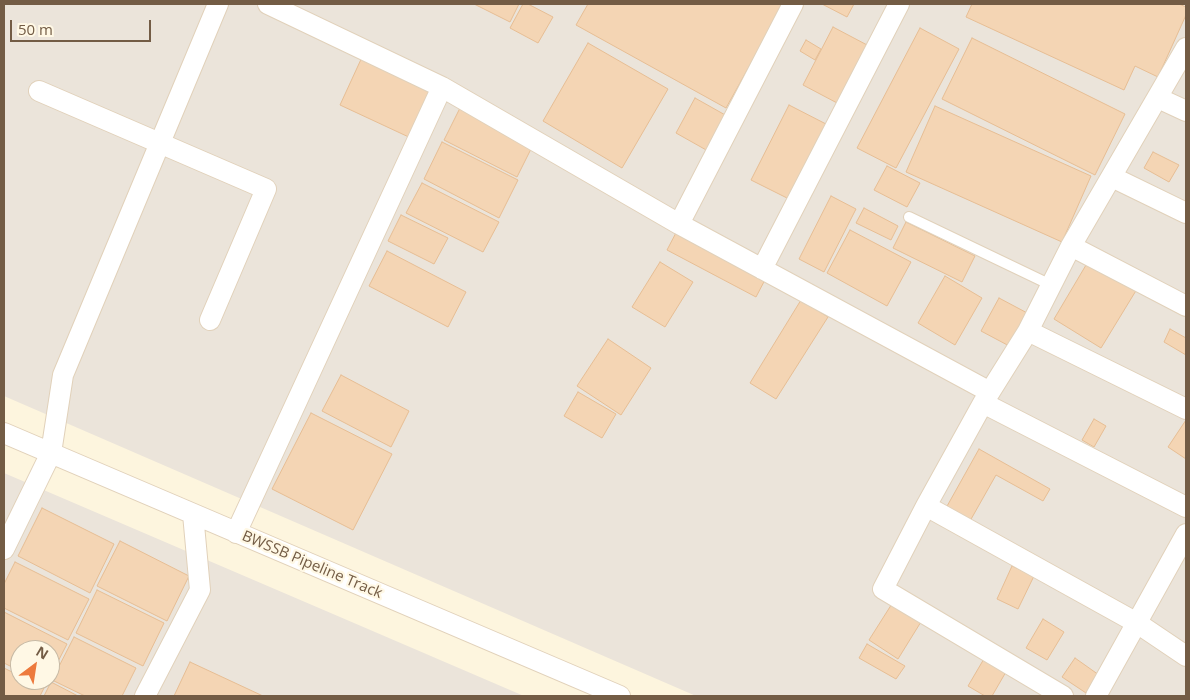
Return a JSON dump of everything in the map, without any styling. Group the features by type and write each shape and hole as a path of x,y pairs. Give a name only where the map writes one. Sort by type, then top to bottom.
{"street":[{"path":"4,549 51,453 62,375 218,4"},
{"path":"268,4 442,87 679,224 1186,507"},
{"path":"679,224 793,4"},
{"path":"762,269 899,4"},
{"path":"1063,696 883,589 926,506 987,397 1028,331 1071,246 1186,48"},
{"path":"236,532 442,87"},
{"path":"39,90 266,189 210,320"},
{"path":"1158,98 1186,111"},
{"path":"1112,177 1186,213"},
{"path":"1071,246 1186,306"},
{"path":"1028,331 1186,409"},
{"name":"BWSSB Pipeline Track","path":"4,433 620,696"},
{"path":"926,506 1136,623 1186,656"},
{"path":"145,696 200,590 193,514"},
{"path":"1096,696 1186,534"}],"lane":[{"path":"909,217 1051,285"}],"shaded area":[{"path":"4,4 1186,4 1186,696 696,696 4,396"},
{"path":"4,473 524,696 4,696"}],"building":[{"path":"474,4 519,4 510,22"},
{"path":"523,4 528,4 553,17 538,43 510,28"},
{"path":"588,4 784,4 726,108 576,25"},
{"path":"822,4 854,4 847,17"},
{"path":"972,4 1179,4 1186,7 1186,15 1158,77 1135,66 1124,90 966,17"},
{"path":"833,27 869,46 839,104 803,85"},
{"path":"920,28 959,49 896,168 857,148"},
{"path":"972,38 1125,114 1095,175 942,99"},
{"path":"806,40 821,49 815,60 800,51"},
{"path":"588,43 668,89 622,168 543,121"},
{"path":"363,55 436,89 413,139 340,105"},
{"path":"695,98 727,116 708,151 676,133"},
{"path":"462,104 535,141 517,177 444,140"},
{"path":"789,105 826,124 789,199 751,180"},
{"path":"935,106 1091,176 1062,242 906,172"},
{"path":"442,142 518,180 499,218 424,179"},
{"path":"1153,152 1179,165 1169,182 1144,168"},
{"path":"887,166 920,183 907,207 874,190"},
{"path":"422,183 499,222 483,252 406,213"},
{"path":"831,196 856,209 824,272 799,259"},
{"path":"864,208 898,226 891,240 856,223"},
{"path":"401,215 448,238 434,264 388,241"},
{"path":"906,222 975,256 962,282 893,248"},
{"path":"678,229 767,276 756,297 667,250"},
{"path":"850,230 911,262 887,306 827,273"},
{"path":"387,251 466,292 448,327 369,286"},
{"path":"1089,260 1137,289 1101,348 1054,319"},
{"path":"660,262 693,282 665,327 632,307"},
{"path":"945,276 982,298 955,345 918,323"},
{"path":"999,298 1031,315 1013,348 981,331"},
{"path":"801,300 828,317 776,399 750,383"},
{"path":"1170,329 1186,338 1186,355 1164,342"},
{"path":"608,339 651,368 621,415 577,386"},
{"path":"341,375 409,411 391,447 322,411"},
{"path":"578,392 616,414 602,438 564,416"},
{"path":"311,413 392,454 353,530 272,489"},
{"path":"1094,419 1106,426 1094,447 1082,440"},
{"path":"1186,420 1186,459 1168,447"},
{"path":"979,449 1050,489 1043,501 996,475 970,521 946,508"},
{"path":"42,508 114,544 90,593 18,556"},
{"path":"120,541 189,576 167,621 97,586"},
{"path":"15,562 89,599 68,640 4,608 4,584"},
{"path":"1012,566 1034,576 1018,609 997,599"},
{"path":"97,590 164,623 143,666 76,633"},
{"path":"895,599 924,617 898,659 869,640"},
{"path":"4,612 59,640 10,640 10,666 4,663"},
{"path":"1043,619 1064,632 1047,660 1026,648"},
{"path":"74,637 136,668 122,696 85,696 60,684 60,664"},
{"path":"60,640 67,644 60,658"},
{"path":"867,644 905,666 896,679 859,658"},
{"path":"988,652 1010,665 992,696 985,696 968,686"},
{"path":"1075,658 1099,675 1086,693 1062,677"},
{"path":"190,662 263,696 174,696"},
{"path":"4,668 10,671 10,690 43,690 40,696 4,696"},
{"path":"60,687 78,696 44,696 47,690 60,690"}]}
